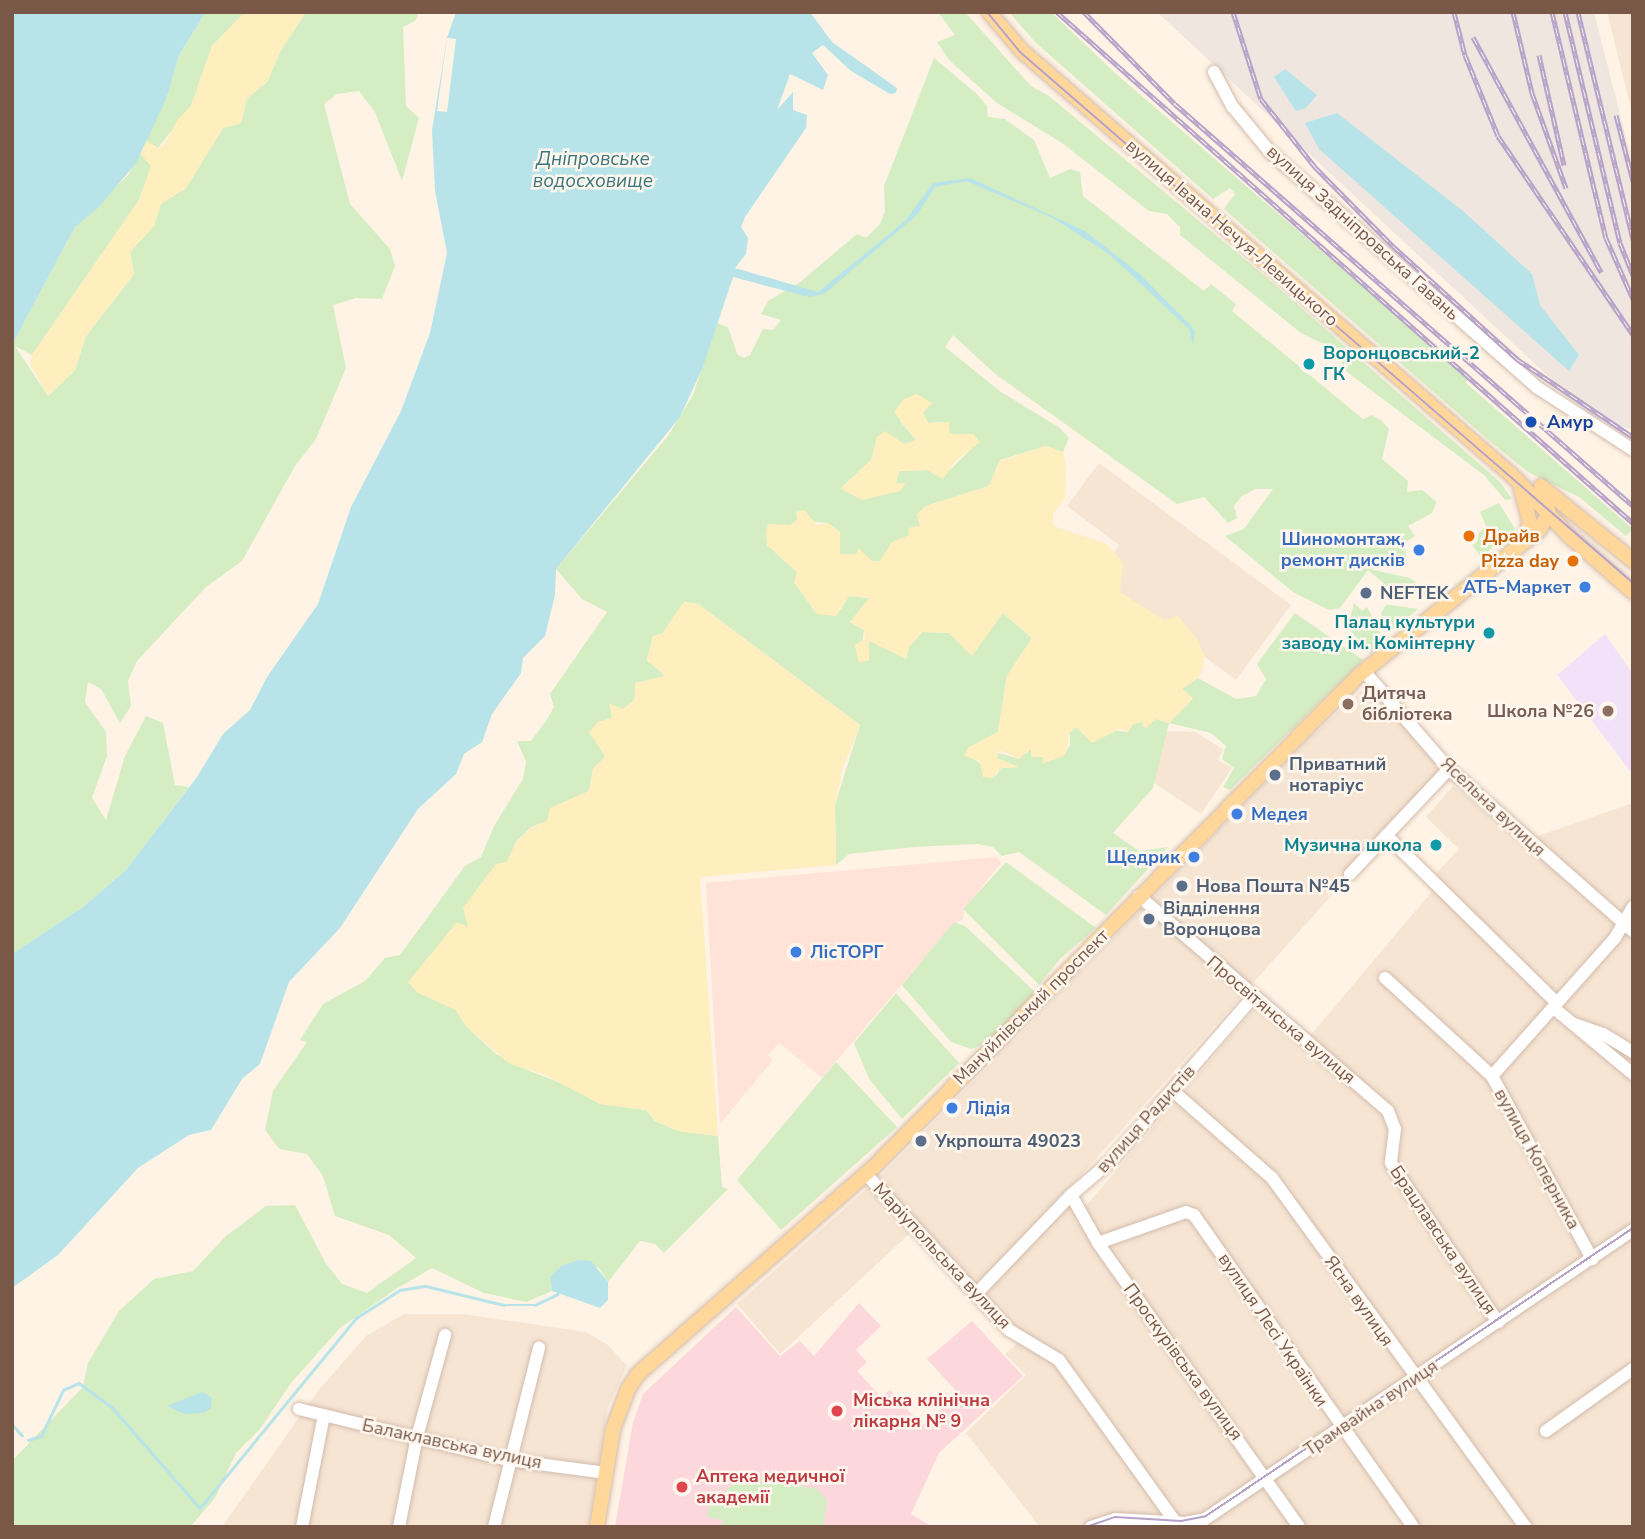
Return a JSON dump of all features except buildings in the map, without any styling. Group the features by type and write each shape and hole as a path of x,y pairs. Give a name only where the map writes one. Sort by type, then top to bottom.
{"main road":[{"name":"вулиця Івана Нечуя-Левицького","path":"989,12 1043,69 1515,478 1569,536 1633,592"},
{"name":"вулиця Івана Нечуя-Левицького","path":"1515,478 1541,486 1631,556"},
{"path":"1515,478 1530,513 1530,535"},
{"path":"1541,486 1549,514"},
{"path":"1530,535 1549,514"},
{"path":"1549,514 1580,516"},
{"path":"1530,535 1569,536"},
{"name":"Мануйлівський проспект","path":"597,1527 619,1407 638,1374 866,1174 1364,671 1530,535"}],"street":[{"name":"вулиця Задніпровська Гавань","path":"1214,72 1233,107 1270,152 1538,388 1633,450"},
{"name":"Ясельна вулиця","path":"1364,671 1448,769 1628,926"},
{"path":"1350,874 1448,769"},
{"path":"1387,836 1555,1001 1555,1009 1633,1074"},
{"name":"Просвітянська вулиця","path":"1139,896 1252,998 1388,1111 1395,1129 1389,1157"},
{"path":"1492,1076 1555,1001 1628,926 1633,907"},
{"name":"вулиця Коперника","path":"1385,978 1492,1076 1592,1259"},
{"name":"вулиця Радистів","path":"976,1294 1070,1195 1111,1161 1252,998"},
{"path":"1570,1023 1591,1028 1633,1052"},
{"name":"Ясна вулиця","path":"1173,1091 1272,1178 1414,1378 1526,1527"},
{"name":"Брацлавська вулиця","path":"1389,1157 1498,1322"},
{"name":"Маріупольська вулиця","path":"866,1174 1009,1330 1059,1360 1177,1525"},
{"name":"Проскурівська вулиця","path":"1070,1195 1098,1243 1299,1527"},
{"name":"вулиця Лесі Українки","path":"1098,1243 1192,1213 1340,1428 1413,1527"},
{"name":"Трамвайна вулиця","path":"1091,1527 1121,1518 1177,1525 1205,1518 1633,1230"},
{"path":"399,1527 417,1437 445,1335"},
{"path":"494,1527 539,1348"},
{"path":"1546,1431 1633,1369"},
{"name":"Балаклавська вулиця","path":"299,1409 509,1461 606,1473"},
{"path":"302,1527 324,1415"}],"shaded area":[{"path":"1157,12 1594,12 1633,165 1633,430 1591,416"},
{"path":"1607,12 1633,12 1633,117 1611,28"},
{"path":"1099,463 1291,605 1236,680 1096,577 1119,545 1067,506"},
{"name":"Школа №26","path":"1605,634 1633,674 1633,775 1557,675"},
{"path":"1370,683 1442,772 979,1289 920,1224 780,1354 737,1304 878,1179 1308,739"},
{"path":"1169,731 1195,732 1223,750 1218,760 1232,768 1201,814 1151,781 1160,735"},
{"path":"1453,786 1523,841 1633,803 1633,1223 1203,1516 1116,1514 1083,1527 1040,1527 966,1433 1026,1375 1005,1354 1021,1340 983,1294 1077,1198 1085,1207 1255,1008 1303,1044 1440,882 1433,877 1459,849 1426,817"},
{"path":"997,857 1001,863 964,909 963,920 954,923 822,1078 779,1043 768,1055 773,1060 720,1124 706,883"},
{"path":"1633,1236 1633,1525 1201,1527 1610,1253"},
{"name":"Міська клінічна лікарня № 9","path":"859,1303 881,1326 856,1350 867,1362 857,1371 881,1397 890,1390 922,1426 958,1393 927,1359 972,1321 1023,1376 939,1453 911,1514 932,1527 615,1527 633,1422 643,1394 736,1307 780,1356 800,1341 814,1356"},
{"path":"404,1314 463,1314 586,1332 608,1345 627,1366 608,1407 588,1527 222,1527 317,1392 366,1336"}],"green space":[{"path":"206,12 245,12 212,46 191,106 158,148 145,140 167,97 179,55"},
{"path":"306,12 419,12 415,21 403,27 406,106 419,118 402,181 375,112 359,91 337,94 324,104 350,204 390,249 395,266 382,299 356,298 333,305 346,368 316,439 295,466 242,561 206,587 137,661 128,681 131,706 120,723 101,689 88,682 85,702 106,732 107,756 92,798 106,820 125,756 146,716 163,723 175,785 189,787 125,871 83,907 12,954 12,345 75,227 128,175 139,152 151,166 139,200 32,355 15,346 48,396 75,370 86,336 134,274 130,252 154,226 160,204 186,188 223,128 241,123 247,98 267,82 280,52"},
{"path":"938,12 965,12 1031,86 1049,96 1258,270 1500,482 1512,499 1505,500 1485,476 1347,372 1335,350 1301,333 1180,235 1180,227 1167,214 1149,211 1062,143 997,103 949,60 937,42 955,35"},
{"path":"1009,12 1051,12 1115,73 1469,378 1466,383 1633,529 1626,536 1579,497 1528,472 1491,442 1224,209 1235,194 1230,188 1213,199 1035,42"},
{"path":"934,58 977,94 987,106 988,117 1005,119 1034,140 1050,178 1070,169 1080,172 1083,196 1204,291 1211,284 1236,304 1232,311 1363,419 1372,415 1382,421 1389,429 1382,459 1408,481 1407,492 1422,490 1437,502 1432,513 1408,526 1415,536 1398,547 1405,549 1407,560 1401,566 1369,569 1410,578 1437,599 1393,591 1368,570 1340,608 1329,610 1293,592 1225,536 1244,529 1273,489 1255,489 1241,497 1234,506 1237,518 1228,523 1204,497 1177,504 994,373 953,335 945,347 1001,392 1060,428 1069,438 1063,452 1046,446 1000,460 989,486 926,506 917,514 920,526 879,562 840,555 840,532 828,523 797,520 767,545 797,572 794,582 817,614 841,609 849,596 870,598 850,622 864,630 862,643 867,647 869,641 876,643 906,659 909,647 922,632 949,633 1003,613 1032,638 1007,676 998,732 968,748 973,758 996,776 1001,768 1018,767 997,758 996,752 1019,759 1031,748 1031,757 1064,755 1070,745 1070,732 1076,727 1128,732 1133,724 1156,719 1169,723 1153,788 1113,833 1139,851 1168,847 1106,915 1019,852 1002,856 993,847 977,844 849,854 836,865 835,805 860,725 698,604 684,602 662,634 653,636 647,660 666,676 635,683 635,700 613,718 599,722 599,742 606,756 593,769 589,791 551,808 547,821 531,827 516,842 507,862 490,872 471,898 469,928 417,992 456,1010 466,1026 496,1054 525,1069 588,1094 601,1104 646,1110 655,1121 678,1131 718,1136 722,1187 728,1189 664,1253 655,1244 640,1241 608,1282 598,1267 561,1266 551,1276 552,1291 526,1302 484,1293 432,1268 396,1289 340,1328 291,1383 260,1429 236,1453 215,1498 190,1527 12,1527 12,1461 83,1387 88,1363 119,1311 154,1279 193,1271 226,1236 266,1206 295,1205 325,1262 342,1284 367,1293 416,1258 389,1235 335,1216 323,1176 307,1154 279,1149 265,1130 273,1091 307,1042 300,1040 323,1004 365,981 385,958 400,955 465,866 481,857 494,826 523,779 526,762 517,741 531,741 546,721 554,707 550,694 607,612 582,599 556,569 668,436 693,395 717,323 728,327 737,354 744,358 750,355 763,329 773,330 781,320 761,314 768,301 799,283 857,234 866,238 880,224 885,211 884,186","holes":["923,413 928,423 942,422 950,434 973,434 972,448 951,469 935,475 928,470 899,471 896,483 905,483 841,488 871,460 916,440 900,421"]},
{"path":"1499,503 1515,529 1481,557 1470,542 1486,526 1480,512"},
{"path":"1354,603 1362,611 1367,607 1382,636 1383,642 1370,654 1348,628"},
{"path":"1386,605 1418,609 1390,632 1381,613"},
{"path":"1295,613 1363,660 1230,790 1223,787 1234,768 1222,759 1226,746 1211,733 1169,723 1192,698 1182,689 1198,678 1236,699 1256,696 1266,679 1257,664"},
{"path":"1006,862 1096,928 1060,959 1039,985 963,909"},
{"path":"954,922 965,926 1035,992 985,1044 971,1049 951,1042 902,985"},
{"path":"896,993 959,1063 902,1119 869,1079 854,1043"},
{"path":"836,1062 897,1127 781,1230 737,1180"},
{"path":"748,1477 817,1489 827,1501 823,1527 722,1527 723,1520 707,1517 709,1506 734,1483"}],"sand":[{"path":"245,12 306,12 280,52 267,82 247,98 241,123 223,128 186,188 161,204 154,226 130,252 134,274 86,336 75,370 48,396 30,364 32,355 139,200 151,166 139,152 145,140 158,148 164,145 178,119 191,106 212,46"},
{"path":"917,394 932,403 923,413 928,423 949,422 950,434 973,434 980,442 955,461 943,479 928,470 899,471 896,483 906,483 900,491 862,500 841,489 871,460 877,437 885,431 904,444 916,440 894,412 904,399"},
{"path":"1046,446 1063,452 1066,467 1065,498 1053,514 1053,526 1107,544 1123,563 1120,592 1164,620 1178,616 1198,640 1204,655 1203,667 1198,678 1182,689 1193,698 1169,723 1156,719 1145,729 1142,722 1133,724 1128,732 1120,729 1092,743 1076,727 1070,732 1065,755 1042,764 1043,757 1031,757 1031,749 1019,759 1000,750 997,758 1019,767 1001,768 992,778 983,777 980,761 964,756 968,748 998,732 1007,676 1032,638 1003,613 972,656 949,633 922,632 909,647 906,659 869,641 869,660 859,663 855,645 865,639 864,630 850,622 869,598 849,596 836,616 817,614 794,582 797,572 767,545 766,533 768,524 790,525 797,520 796,512 804,510 817,525 828,523 840,533 840,554 856,554 859,548 872,561 879,562 892,542 909,535 908,528 920,526 917,514 927,506 989,486 1000,461"},
{"path":"684,602 698,604 860,725 843,767 835,805 836,865 700,877 718,1136 678,1131 655,1121 646,1110 600,1104 545,1075 510,1064 466,1026 456,1010 417,992 408,982 457,922 468,927 463,908 496,864 507,862 516,842 531,828 547,821 550,808 589,791 593,770 605,756 589,732 598,722 612,718 609,703 623,709 634,700 635,683 665,676 647,660 653,636 662,634"}],"water":[{"path":"12,12 206,12 179,55 167,97 136,163 99,207 75,227 12,345"},
{"name":"Дніпровське водосховище","path":"456,12 810,12 832,42 897,88 896,93 890,94 851,71 823,45 812,53 828,75 823,90 790,74 777,110 793,92 793,110 807,115 806,128 745,217 741,227 748,238 746,254 735,268 818,292 905,221 933,183 970,178 1085,231 1140,274 1191,326 1195,332 1193,346 1190,330 1110,255 1053,218 966,181 935,187 917,215 824,294 809,297 733,277 703,367 680,417 556,569 555,595 545,636 523,658 521,673 492,714 482,742 464,754 456,774 418,809 340,928 289,982 260,1064 242,1079 211,1130 189,1135 138,1168 58,1255 12,1288 12,954 83,907 125,871 197,777 223,734 250,710 267,677 318,604 351,507 401,411 430,333 447,253 435,191 432,130 447,38"},
{"path":"1285,69 1317,95 1306,108 1296,111 1274,77"},
{"path":"1337,113 1463,211 1532,274 1540,305 1579,355 1569,371 1319,149 1305,123"},
{"path":"579,1260 591,1261 608,1282 608,1300 600,1308 552,1291 550,1277 561,1266"},
{"path":"202,1392 212,1398 211,1408 203,1413 184,1414 167,1406"}],"pier":[{"path":"447,38 456,39 447,112 437,111"}],"waterway":[{"path":"28,1440 41,1436 63,1390 79,1383 111,1406 200,1508 356,1318 400,1290 426,1286 504,1305 535,1305 558,1294"},
{"path":"12,1424 22,1435"}],"tram line":[{"path":"987,12 1020,52 1633,583"},
{"path":"1086,1527 1115,1517 1181,1521 1206,1516 1633,1228"}],"railway":[{"path":"1057,12 1633,523"},
{"path":"1084,12 1175,104 1633,506"},
{"path":"1233,12 1261,99 1315,167 1393,246 1517,359 1633,437"},
{"path":"1454,12 1465,55 1498,136 1633,335"},
{"path":"1513,12 1532,93 1566,188"},
{"path":"1552,12 1606,238 1633,299"},
{"path":"1565,12 1620,243 1633,276"},
{"path":"1578,12 1633,240"},
{"path":"1473,37 1601,272"},
{"path":"1539,55 1564,165"},
{"path":"1616,115 1633,181"}],"place":[{"name":"Воронцовський-2 ГК","path":"1309,364"},
{"name":"Амур","path":"1531,422"},
{"name":"Драйв","path":"1469,536"},
{"name":"Шиномонтаж, ремонт дисків","path":"1419,550"},
{"name":"Pizza day","path":"1573,561"},
{"name":"АТБ-Маркет","path":"1585,587"},
{"name":"NEFTEK","path":"1366,593"},
{"name":"Палац культури заводу ім. Комінтерну","path":"1489,633"},
{"name":"Дитяча бібліотека","path":"1348,704"},
{"name":"Школа №26","path":"1608,711"},
{"name":"Приватний нотаріус","path":"1275,775"},
{"name":"Медея","path":"1237,814"},
{"name":"Музична школа","path":"1436,845"},
{"name":"Щедрик","path":"1194,857"},
{"name":"Нова Пошта №45","path":"1182,886"},
{"name":"Відділення Воронцова","path":"1149,919"},
{"name":"ЛісТОРГ","path":"796,952"},
{"name":"Лідія","path":"952,1108"},
{"name":"Укрпошта 49023","path":"921,1141"},
{"name":"Міська клінічна лікарня № 9","path":"837,1411"},
{"name":"Аптека медичної академії","path":"682,1487"}]}
